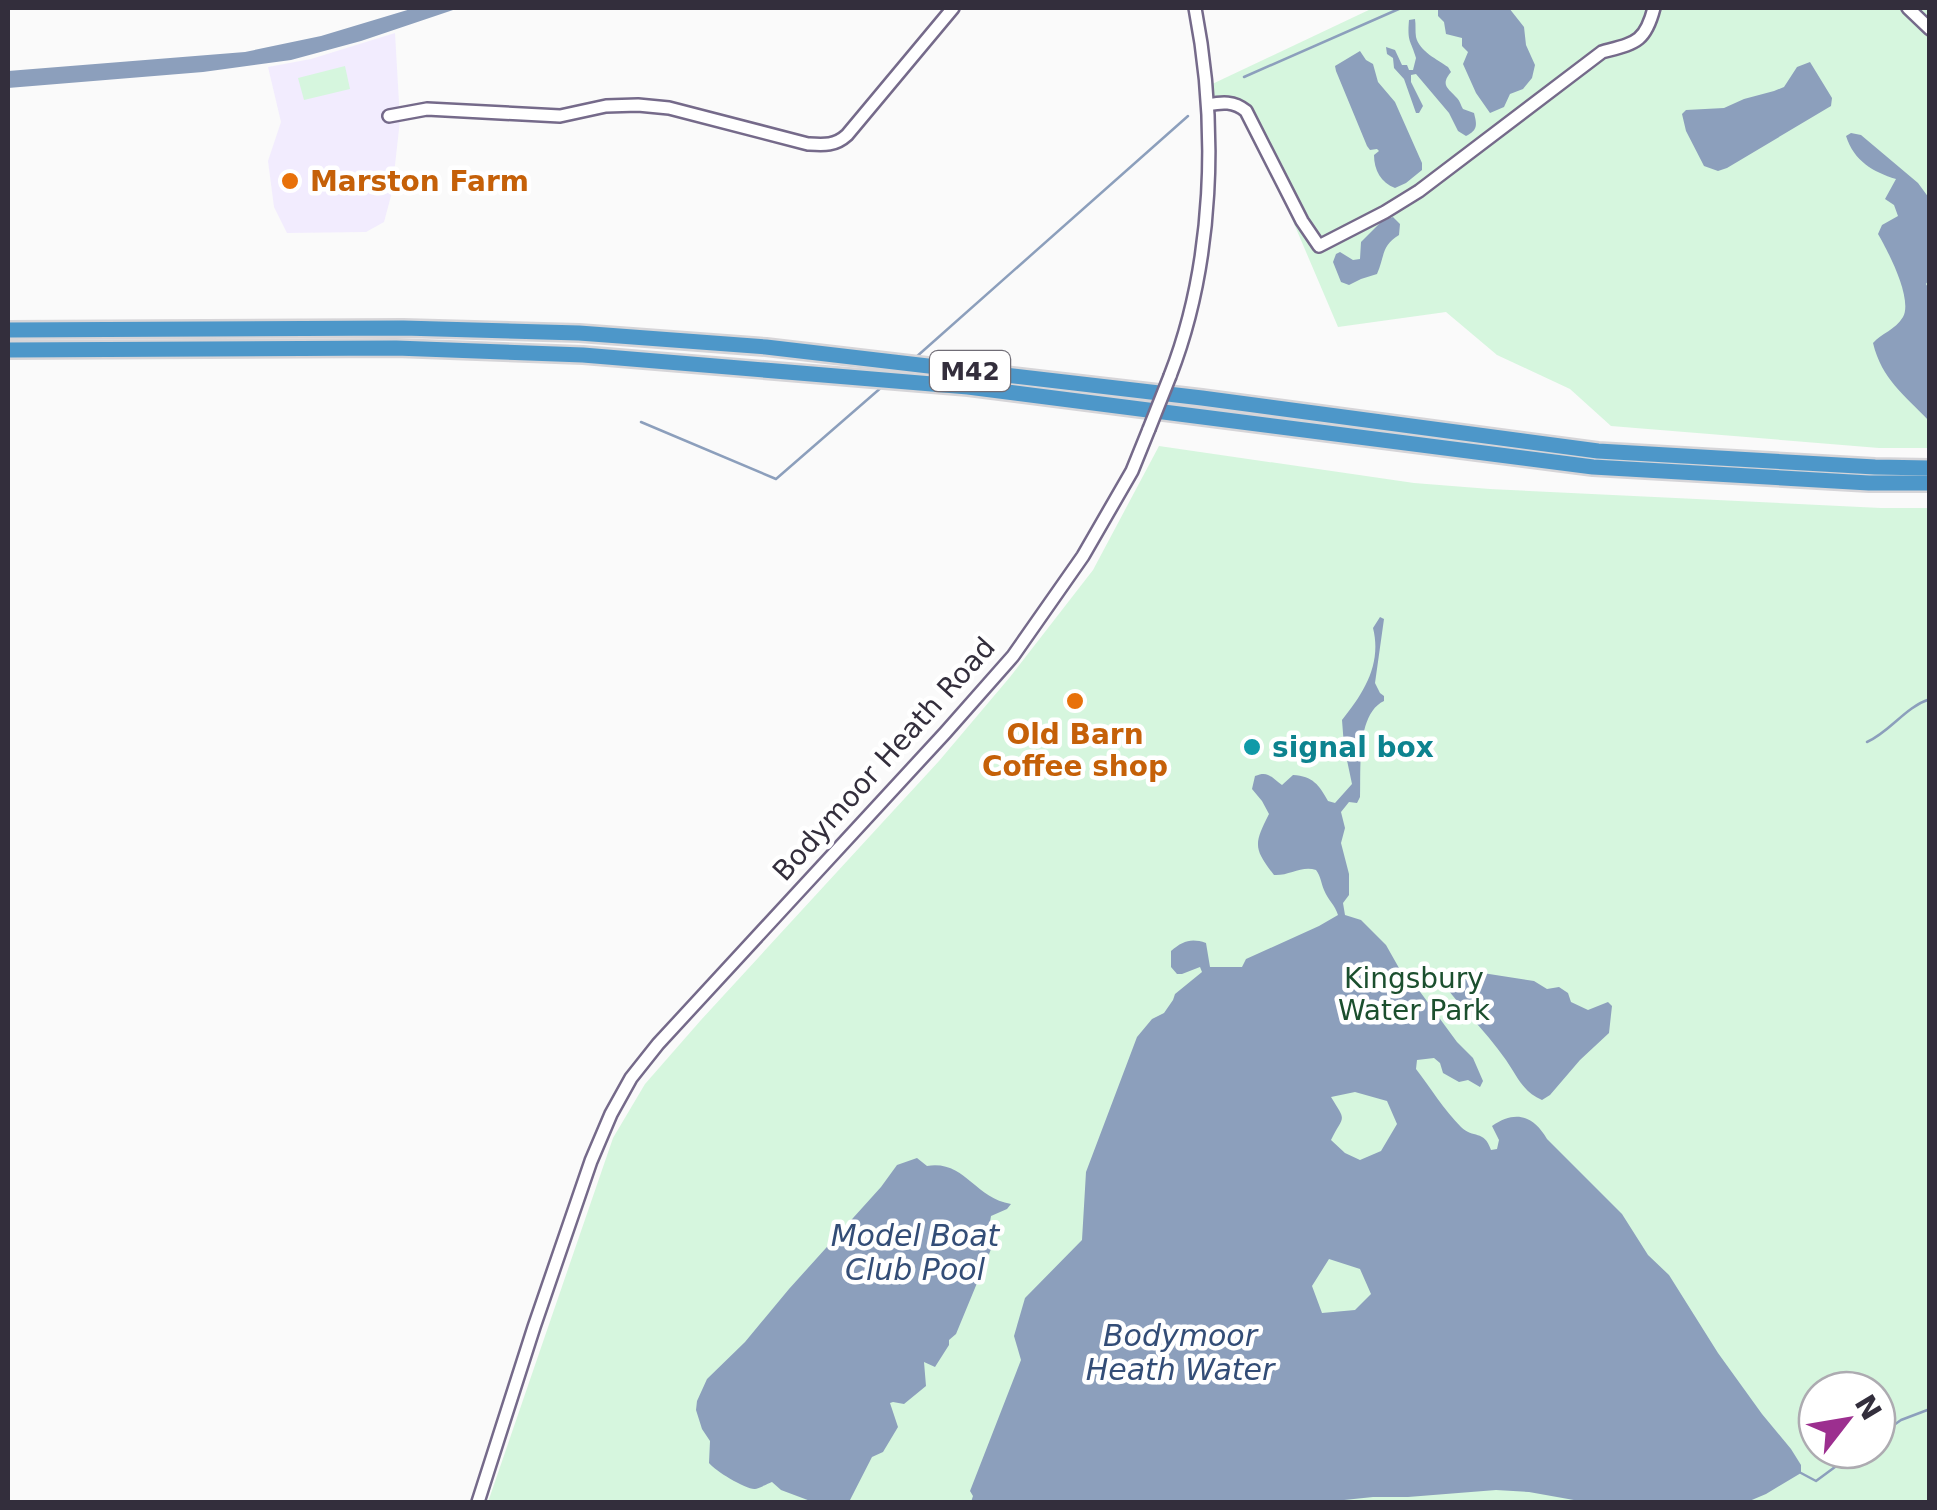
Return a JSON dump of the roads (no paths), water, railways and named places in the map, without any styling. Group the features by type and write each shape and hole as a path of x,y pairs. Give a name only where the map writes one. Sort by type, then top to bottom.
{"highway":[{"name":"M42","path":"8,330 403,328 598,334 786,349 1182,395 1598,450 1930,468"},
{"name":"M42","path":"8,350 396,348 583,355 968,387 1592,468 1930,483"}],"street":[{"path":"389,116 428,108 560,116 606,106 638,105 670,108 826,146 846,136 953,8"},
{"name":"Bodymoor Heath Road","path":"478,1502 591,1161 631,1078 1013,656 1083,556 1132,472 1170,376 1187,319 1205,230 1208,105 1195,8"},
{"path":"1208,105 1238,104 1246,111 1302,221 1319,246 1419,191 1602,52 1632,44 1649,30 1654,8"},
{"path":"1908,8 1930,29"}],"water":[{"path":"414,8 459,8 291,60 203,72 8,88 8,71 245,52 321,36"},
{"path":"1438,8 1509,8 1524,27 1526,45 1535,65 1532,78 1523,89 1510,94 1504,107 1490,113 1476,93 1463,64 1468,52 1462,46 1462,38 1446,34"},
{"path":"1415,19 1421,47 1448,67 1451,72 1446,86 1463,109 1474,113 1476,127 1466,136 1458,131 1449,113 1416,74 1411,75 1411,82 1423,106 1416,113 1404,79 1387,54 1386,47 1395,50 1402,65 1413,70 1416,58 1409,37 1409,20"},
{"path":"1360,51 1373,64 1378,82 1395,102 1422,163 1422,170 1395,188 1377,171 1374,155 1379,151 1367,146 1336,71 1335,66"},
{"path":"1810,62 1832,98 1831,106 1727,168 1718,171 1704,166 1686,131 1682,114 1686,110 1724,108 1774,91 1784,87 1797,67"},
{"path":"1861,135 1918,183 1929,198 1929,421 1888,377 1873,343 1900,321 1905,309 1898,275 1878,234 1882,225 1898,216 1894,205 1885,199 1896,179 1859,159 1846,136"},
{"path":"1393,217 1400,224 1399,235 1386,247 1377,274 1349,285 1341,282 1333,262 1336,254 1360,259 1361,242 1382,221"},
{"name":"Bodymoor Heath Water","path":"1380,617 1384,619 1375,683 1384,701 1375,708 1364,730 1360,797 1341,812 1345,828 1341,843 1349,874 1349,895 1343,903 1345,915 1361,920 1386,945 1399,968 1473,1058 1483,1081 1480,1087 1468,1080 1459,1082 1443,1073 1434,1058 1417,1060 1416,1069 1465,1131 1485,1139 1491,1150 1497,1149 1499,1140 1492,1126 1508,1118 1530,1120 1622,1214 1648,1255 1669,1275 1718,1353 1791,1449 1801,1473 1747,1502 1585,1502 1496,1490 1325,1502 971,1502 970,1491 1021,1360 1014,1336 1025,1298 1082,1240 1086,1172 1137,1037 1152,1019 1164,1013 1175,994 1202,972 1200,967 1177,974 1171,967 1171,951 1187,941 1201,941 1206,943 1210,967 1242,967 1246,959 1338,915 1316,870 1274,875 1267,866 1258,846 1269,814 1252,789 1255,776 1260,774 1282,785 1293,775 1306,777 1315,782 1328,801 1335,803 1352,784 1342,720 1369,677 1375,641 1373,628","holes":["1355,1092 1387,1101 1397,1124 1381,1151 1360,1160 1331,1140 1342,1118 1331,1097","1329,1259 1360,1269 1371,1294 1355,1310 1322,1313 1312,1286"]},
{"path":"1457,969 1534,981 1547,989 1559,987 1568,993 1571,1002 1588,1010 1608,1002 1612,1006 1609,1033 1542,1100 1525,1088 1445,986 1444,974"},
{"name":"Model Boat Club Pool","path":"917,1158 927,1166 951,1169 988,1195 1011,1204 991,1216 990,1222 1001,1225 956,1334 935,1367 924,1362 926,1386 904,1404 890,1403 898,1427 883,1452 872,1457 849,1502 813,1502 781,1490 772,1482 755,1489 731,1479 709,1463 710,1441 696,1410 707,1379 745,1342 897,1165"}],"waterway":[{"path":"1244,77 1401,8"},
{"path":"915,358 1188,116"},
{"path":"641,422 776,479 883,386"},
{"path":"1867,742 1930,699"},
{"path":"1897,1423 1930,1409"},
{"path":"1801,1473 1816,1481 1831,1470"}],"place":[{"name":"Marston Farm","path":"290,181"},
{"name":"Old Barn Coffee shop","path":"1075,701"},
{"name":"signal box","path":"1252,747"}],"park label":[{"name":"Kingsbury Water Park","path":"1414,994"}]}
